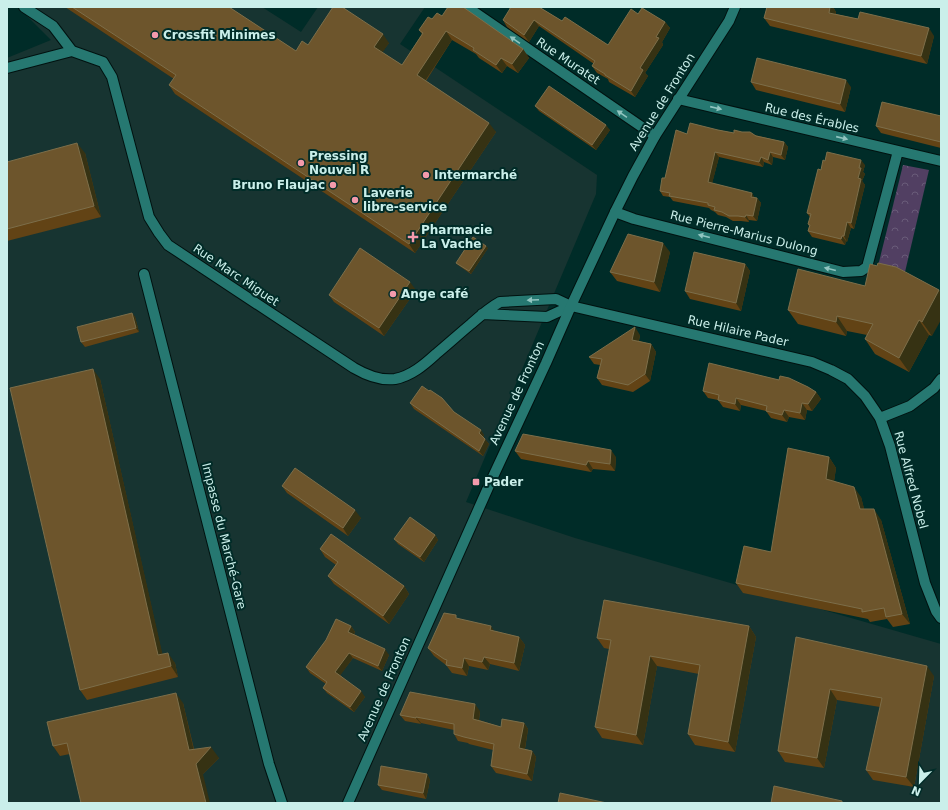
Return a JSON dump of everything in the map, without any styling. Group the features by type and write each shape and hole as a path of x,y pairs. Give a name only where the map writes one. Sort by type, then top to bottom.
{"street":[{"path":"7,68 72,51 53,26 24,7"},
{"name":"Rue Muratet","path":"467,7 654,136"},
{"name":"Avenue de Fronton","path":"348,803 491,481 615,212 654,136 729,21 735,7"},
{"name":"Rue Marc Miguet","path":"72,51 103,62 112,77 149,217 168,244 366,375 380,379 394,379 406,375 421,367 482,314 500,302 556,299 571,306"},
{"name":"Rue des Érables","path":"678,99 941,161"},
{"name":"Rue Pierre-Marius Dulong","path":"615,212 634,219 843,272 861,271 867,267 898,151"},
{"name":"Impasse du Marché-Gare","path":"144,274 269,764 282,803"},
{"path":"482,314 547,317 571,306"},
{"name":"Rue Hilaire Pader","path":"571,306 812,362 832,370 848,379 865,396 880,418"},
{"path":"880,418 910,406 934,388 941,379"},
{"name":"Rue Alfred Nobel","path":"880,418 890,446 925,583 936,611 941,618"}],"shaded area":[{"path":"18,7 262,7 301,32 318,7 425,7 400,44 597,175 596,194 466,502 575,538 941,644 941,803 7,803 7,58 51,40"}],"green space":[{"path":"903,165 929,170 905,272 878,266"}],"building":[{"path":"72,7 229,7 296,51 302,41 308,45 333,7 342,7 383,34 374,47 402,65 423,33 419,30 428,17 432,19 437,13 442,16 448,7 463,7 523,49 512,64 501,58 496,65 473,50 474,48 446,31 417,75 489,123 409,244 169,85 176,75"},
{"path":"511,7 539,7 562,21 565,17 608,45 631,9 638,14 642,8 665,22 656,37 659,38 640,68 643,70 631,91 592,66 595,61 534,20 524,35 503,20"},
{"path":"767,7 830,7 829,13 858,19 860,12 929,28 921,56 764,18"},
{"path":"757,58 846,80 840,104 751,82"},
{"path":"549,86 606,125 592,145 535,106"},
{"path":"882,102 941,116 941,142 876,126"},
{"path":"690,123 734,133 734,130 750,132 756,136 784,142 781,155 770,152 768,160 761,157 759,162 715,152 708,182 752,193 751,197 757,198 753,216 729,216 714,210 715,207 708,205 708,203 669,196 670,193 660,191 662,178 665,178 676,130 687,134"},
{"path":"77,143 94,206 7,229 7,162"},
{"path":"827,152 861,160 859,168 861,168 858,178 861,179 851,223 847,222 844,236 842,236 841,239 808,231 810,225 808,224 811,214 807,213 818,169 821,170 823,160 825,161"},
{"path":"628,234 663,243 654,282 610,272"},
{"path":"473,237 486,246 469,271 456,263"},
{"path":"360,248 410,282 379,328 329,295"},
{"path":"694,252 745,264 736,303 685,291"},
{"path":"878,263 896,267 939,290 922,322 919,320 899,358 865,339 873,324 837,316 836,322 788,310 798,269 865,286 870,264 877,266"},
{"path":"132,313 136,328 81,342 77,327"},
{"path":"635,327 632,340 651,344 645,374 628,385 597,378 602,359 589,357"},
{"path":"709,363 779,380 780,376 789,378 816,392 808,404 802,403 800,413 784,410 782,415 766,411 767,406 736,398 735,404 718,400 719,395 703,391"},
{"path":"93,369 158,655 168,653 171,666 80,690 10,388"},
{"path":"422,386 442,398 454,412 481,430 479,433 485,439 479,451 410,403"},
{"path":"523,434 611,450 610,464 588,461 586,465 515,451"},
{"path":"788,448 829,457 826,479 854,487 860,509 874,509 902,614 886,617 884,608 862,612 862,609 736,583 744,546 771,552"},
{"path":"295,468 355,510 343,528 282,486"},
{"path":"410,517 435,535 420,557 394,539"},
{"path":"331,534 404,586 383,616 328,576 338,562 320,549"},
{"path":"604,600 749,626 728,742 688,734 700,665 650,656 636,735 595,727 611,640 597,638"},
{"path":"444,613 456,615 456,618 491,626 490,630 519,637 514,663 484,657 482,662 464,658 462,668 446,665 447,660 428,648"},
{"path":"336,619 351,626 348,632 385,649 378,666 349,653 335,672 361,691 350,707 323,688 327,682 306,667 326,640"},
{"path":"796,637 927,666 906,777 866,770 882,698 830,689 817,758 778,751"},
{"path":"410,692 475,704 473,719 501,727 502,719 524,723 519,748 532,751 527,774 491,766 494,744 454,734 454,724 400,715"},
{"path":"176,693 189,750 211,747 196,764 206,803 81,803 67,743 53,746 47,722"},
{"path":"381,766 427,774 423,793 378,785"},
{"path":"774,786 842,801 842,803 771,803"},
{"path":"560,793 607,803 558,803"}],"place":[{"name":"Crossfit Minimes","path":"155,35"},
{"name":"Pressing Nouvel R","path":"301,163"},
{"name":"Intermarché","path":"426,175"},
{"name":"Bruno Flaujac","path":"333,185"},
{"name":"Laverie libre-service","path":"355,200"},
{"name":"Pharmacie La Vache","path":"413,237"},
{"name":"Ange café","path":"393,294"},
{"name":"Pader","path":"476,482"}]}
